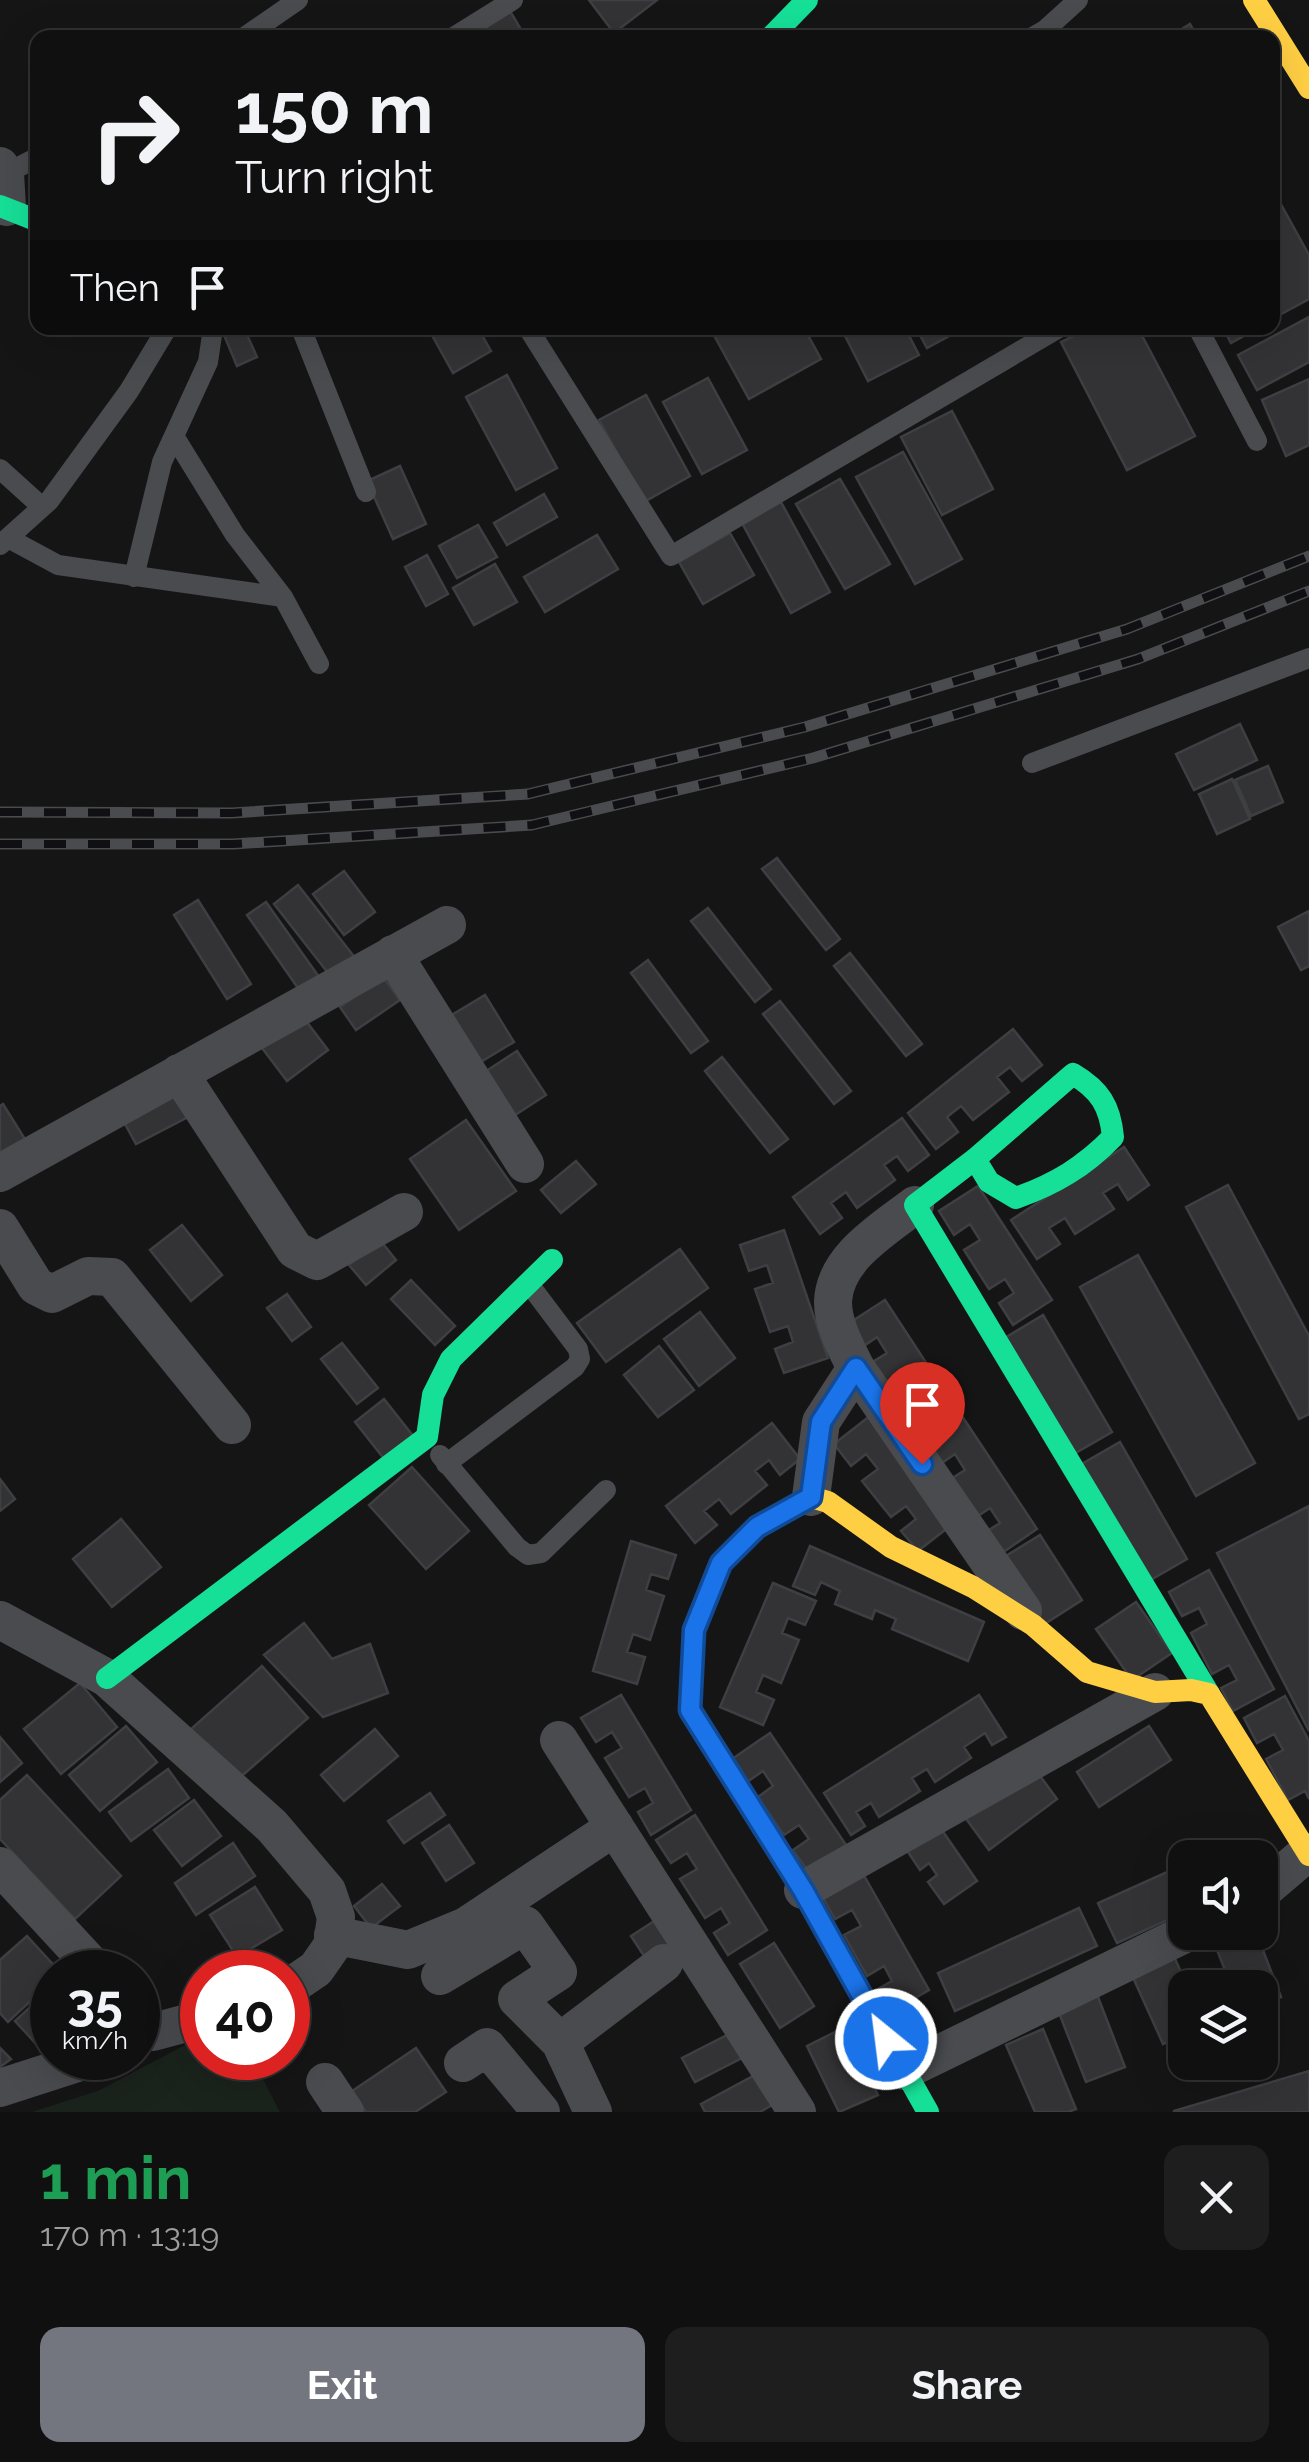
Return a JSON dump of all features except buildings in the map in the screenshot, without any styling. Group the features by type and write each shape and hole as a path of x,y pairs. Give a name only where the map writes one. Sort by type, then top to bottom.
{"street":[{"path":"778,30 808,0"},
{"path":"1254,0 1276,30"},
{"path":"1280,35 1304,67"},
{"path":"0,1173 448,924"},
{"path":"393,954 525,1164"},
{"path":"179,1073 295,1250 317,1261 404,1212"},
{"path":"975,1158 989,1182 1016,1198 1083,1169 1113,1137 1112,1111 1093,1086 1073,1074 975,1158 850,1256 833,1300 839,1331 856,1368 1032,1625"},
{"path":"916,1205 1308,1854 1278,1878"},
{"path":"0,1228 36,1286 52,1294 88,1276 112,1277 232,1426"},
{"path":"107,1678 428,1437 433,1394 451,1359 552,1260"},
{"path":"811,1497 821,1422 856,1368"},
{"path":"928,2112 803,1890 690,1710 694,1630 721,1563 757,1527 811,1497 828,1502 891,1546 973,1587 1032,1625 1087,1672 1155,1692 1191,1690 1209,1694"},
{"path":"0,1620 107,1678 272,1826 327,1892 336,1917 332,1946 310,1972"},
{"path":"803,1890 1155,1692"},
{"path":"558,1740 797,2112"},
{"path":"334,1935 408,1950 466,1926 615,1827"},
{"path":"0,1866 78,1950"},
{"path":"440,1976 525,1925 558,1972 518,1999 560,2042 593,2112"},
{"path":"904,2071 1168,1942"},
{"path":"560,2042 664,1964"},
{"path":"463,2064 487,2047 541,2112"},
{"path":"0,2088 30,2078"},
{"path":"806,2112 816,2106 819,2112"}],"lane":[{"path":"255,30 298,0"},
{"path":"465,30 513,0"},
{"path":"1047,30 1078,0"},
{"path":"163,335 129,392 42,507 4,541 58,565 282,597"},
{"path":"134,577 162,462 208,362 213,335"},
{"path":"304,335 366,492"},
{"path":"532,335 671,556 1047,335"},
{"path":"1202,335 1257,441"},
{"path":"174,436 235,535 282,597 320,664"},
{"path":"0,469 42,507"},
{"path":"1032,763 1309,658"},
{"path":"446,1464 575,1367 580,1359 578,1349 528,1282"},
{"path":"428,1437 446,1464 528,1555 541,1552 606,1490"}],"shaded area":[{"path":"180,2048 180,2080 263,2080 280,2112 32,2112 119,2080 160,2080 160,2058"}],"railway":[{"path":"0,812 232,813 528,794 805,727 1127,629 1309,556"},
{"path":"0,844 233,844 532,825 813,758 1138,659 1309,591"}],"traffic: fast":[{"path":"778,30 807,0"},
{"path":"0,206 30,218"},
{"path":"975,1159 989,1182 1016,1198 1030,1193 1080,1166 1113,1137 1106,1108 1097,1093 1073,1074 915,1205 1209,1694"},
{"path":"107,1678 427,1437 433,1395 451,1359 552,1260"},
{"path":"740,1544 721,1563 694,1631 690,1711 803,1890 928,2112"}],"traffic: slow":[{"path":"1254,0 1273,30"},
{"path":"1280,42 1309,88"},
{"path":"740,1544 757,1527 811,1497 828,1502 891,1547 973,1587 1033,1625 1087,1672 1155,1692 1191,1690 1209,1694 1309,1855"}],"route":[{"path":"886,2039 803,1890 690,1710 694,1630 721,1563 757,1527 811,1497 821,1422 856,1368 922,1464"}]}
